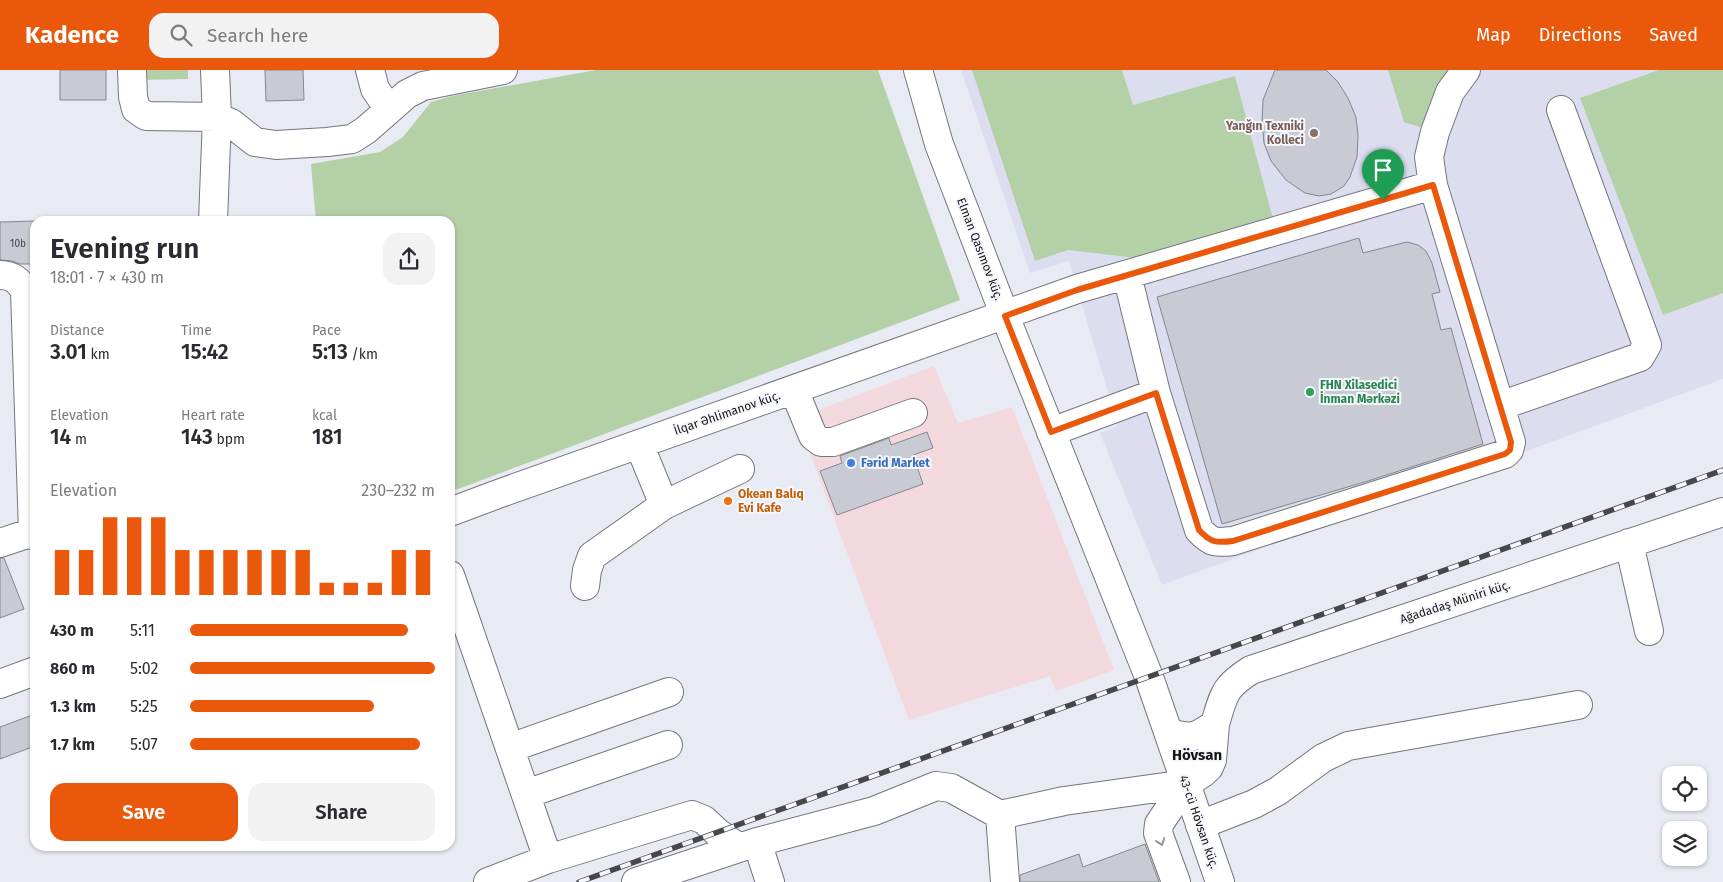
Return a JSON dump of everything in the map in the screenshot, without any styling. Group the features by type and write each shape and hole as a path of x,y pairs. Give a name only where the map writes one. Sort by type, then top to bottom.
{"street":[{"path":"132,70 133,97 136,110 146,116 217,117 231,123 255,142 276,145 327,142 352,138 366,130 407,94 423,86 503,70"},
{"path":"213,216 217,117 215,70"},
{"path":"370,70 375,89 389,109"},
{"name":"Elman Qasımov küç.","path":"918,70 940,144 1005,316 1149,677"},
{"path":"1127,275 1156,393 1199,530 1207,539 1218,543 1233,541 1505,454 1510,450 1511,442 1433,185 1429,157 1434,132 1450,92 1466,70"},
{"path":"1500,406 1640,357 1647,345 1562,110"},
{"name":"İlqar Əhlimanov küç.","path":"455,510 1077,290 1433,185"},
{"path":"0,275 7,275 19,281 25,291 30,426"},
{"path":"794,390 813,436 821,442 833,442 913,413"},
{"path":"1051,432 1156,393"},
{"path":"639,444 664,505"},
{"path":"585,586 587,570 592,556 664,505 740,469"},
{"name":"Ağadadaş Müniri küç.","path":"1186,784 1204,772 1212,760 1215,724 1224,694 1236,680 1251,670 1723,512"},
{"path":"0,544 30,535"},
{"path":"1629,544 1649,631"},
{"path":"455,589 548,859"},
{"path":"0,684 30,673"},
{"name":"43-cü Hövsan küç.","path":"1149,677 1220,882"},
{"path":"510,748 669,692"},
{"path":"1200,825 1254,804 1278,791 1323,758 1348,746 1578,705"},
{"path":"1169,733 1183,736 1198,736 1215,724"},
{"path":"526,794 668,745"},
{"path":"636,882 748,845 874,811 936,786 951,788 1000,815 1064,801 1186,784"},
{"path":"1176,882 1158,833 1159,824 1186,784"},
{"path":"488,882 548,859 692,815 704,820 718,833 748,845 770,882"},
{"path":"1000,815 1005,882"}],"shaded area":[{"path":"961,70 1723,70 1723,379 1162,585 1100,433 1118,426 1069,261 1030,273"},
{"path":"934,366 958,423 1012,407 1114,670 1056,691 1050,676 909,720 797,418"}],"green space":[{"path":"142,70 188,70 188,79 142,80"},
{"path":"596,70 878,70 960,300 455,490 455,216 316,216 311,164 380,152 403,137 431,102 452,96"},
{"path":"972,70 1122,70 1133,105 1235,76 1274,223 1145,259 1068,250 1035,261"},
{"path":"1388,70 1452,70 1423,128 1404,122"},
{"path":"1659,70 1723,70 1723,293 1663,315 1580,98"}],"building":[{"path":"60,70 106,70 106,100 60,100"},
{"path":"265,70 303,70 304,100 266,101"},
{"path":"1275,70 1326,70 1338,82 1348,98 1356,117 1358,135 1357,157 1350,177 1344,186 1331,194 1319,196 1305,193 1286,180 1271,161 1264,143 1262,122 1263,100"},
{"path":"30,221 30,264 0,260 0,222"},
{"path":"1359,238 1363,253 1407,242 1418,245 1426,251 1432,263 1440,292 1432,294 1441,330 1451,328 1483,444 1368,481 1222,524 1157,297"},
{"path":"927,432 933,448 913,455 923,484 837,515 820,471 842,463 840,456 889,438 891,445"},
{"path":"0,558 4,558 24,609 0,618"},
{"path":"30,716 30,748 0,759 0,727"},
{"path":"1145,844 1159,882 1020,882 1020,875 1079,854 1083,867"}],"railway":[{"path":"579,882 1723,470"}],"place":[{"name":"Yanğın Texniki Kolleci","path":"1314,133"},
{"name":"FHN Xilasedici İnman Mərkəzi","path":"1310,392"},
{"name":"Fərid Market","path":"851,463"},
{"name":"Okean Balıq Evi Kafe","path":"728,501"}],"district":[{"name":"Hövsan","path":"1197,755"}],"route":[{"path":"1433,185 1511,442 1510,450 1505,454 1233,541 1218,543 1207,539 1199,530 1156,393 1051,432 1005,316 1077,290 1383,200 1433,185"}]}
